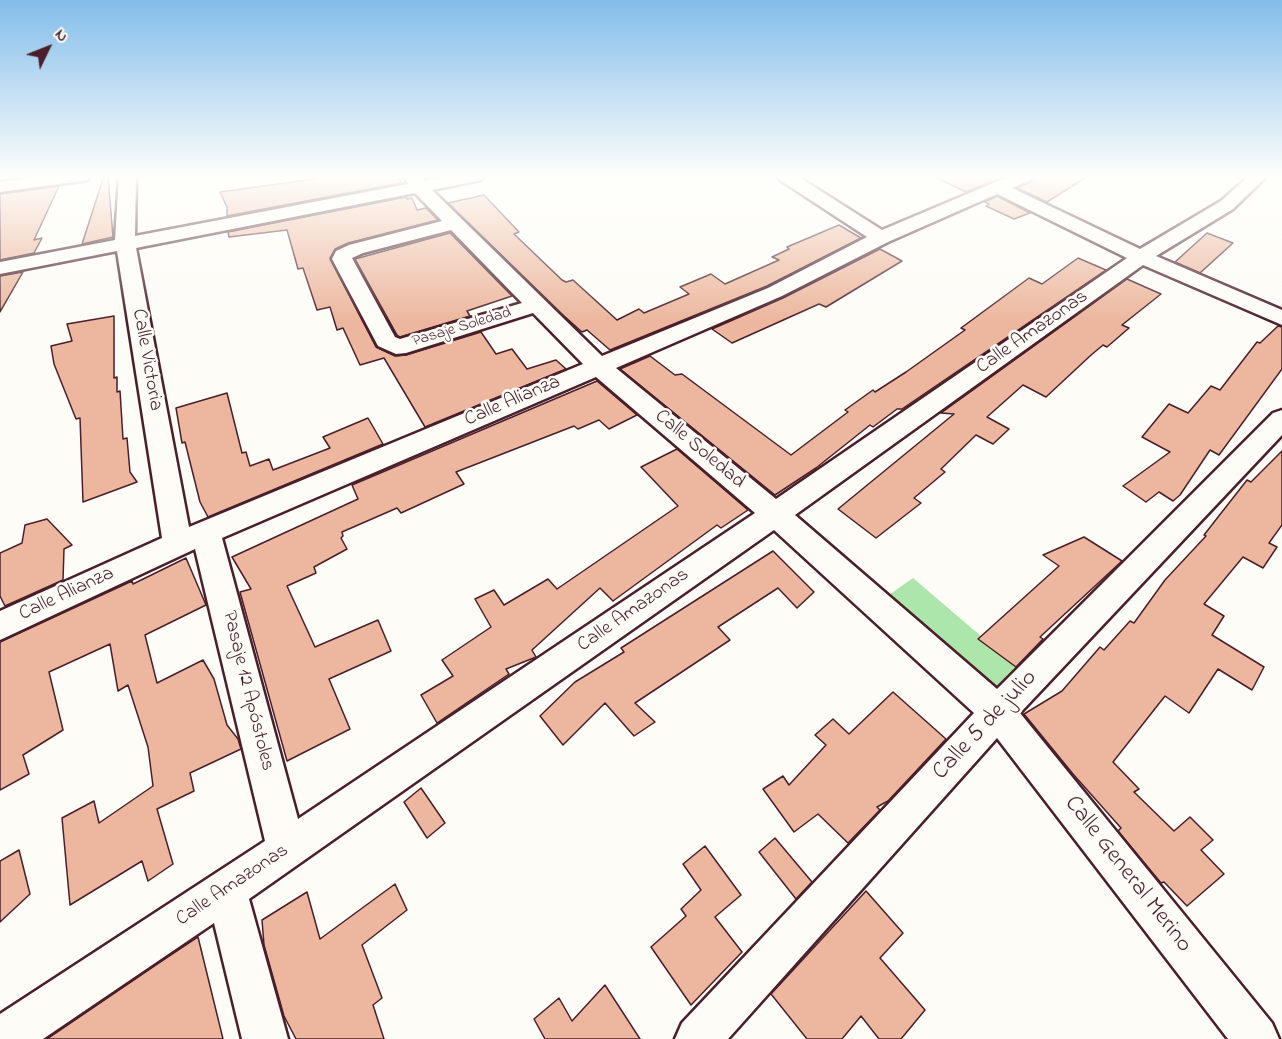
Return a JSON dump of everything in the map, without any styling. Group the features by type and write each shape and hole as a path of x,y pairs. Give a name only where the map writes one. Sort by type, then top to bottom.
{"street":[{"name":"Calle Victoria","path":"126,224 125,243 192,538"},
{"path":"0,268 212,224"},
{"name":"Pasaje Soledad","path":"449,224 356,249 343,255 342,259 386,341 396,347 406,346 537,305"},
{"name":"Calle Soledad","path":"456,224 598,366 775,514 998,712"},
{"path":"860,224 881,238"},
{"name":"Calle Alianza","path":"0,626 192,538 775,292 910,224"},
{"path":"1084,224 1141,257 1282,318"},
{"name":"Calle Amazonas","path":"3,1039 287,850 775,514 1141,257 1195,224"},
{"name":"Calle 5 de julio","path":"698,1039 998,712 1282,419"},
{"name":"Pasaje 12 Apóstoles","path":"192,538 287,850"},
{"name":"Calle General Merino","path":"998,712 1256,1039"},
{"path":"226,891 265,1039"}],"green space":[{"path":"913,578 1024,673 990,702 879,602"}],"building":[{"path":"0,224 41,224 34,240 42,238 34,253 0,260"},
{"path":"88,224 112,224 113,237 82,244"},
{"path":"266,224 420,224 348,243 335,249 330,258 376,347 395,356 406,355 481,332 496,354 512,349 527,369 556,360 566,369 425,427 384,358 360,365 343,328 337,330 330,307 317,310 303,268 298,269 287,230 229,237 228,232"},
{"path":"470,224 512,224 519,232 514,234 562,280 566,282 573,280 617,320 639,309 644,313 689,294 680,287 711,274 725,284 779,260 772,257 789,249 787,247 839,225 861,238 767,286 610,350 587,330 582,332"},
{"path":"450,233 512,296 467,311 470,316 400,337 355,259"},
{"path":"1207,233 1233,243 1200,273 1175,262"},
{"path":"880,249 902,261 826,307 819,304 732,343 712,329 783,298"},
{"path":"1078,258 1106,270 902,409 897,409 873,427 870,425 816,468 775,495 620,369 650,356 675,375 682,374 791,455 848,412 845,410 873,390 875,392 906,372 965,330 961,328 1029,278 1042,284"},
{"path":"23,272 0,312 0,276"},
{"path":"1127,279 1161,294 1122,325 1129,328 1107,347 1103,345 1046,397 1023,385 987,417 1009,429 993,444 976,435 941,469 945,472 914,498 921,503 876,538 838,509 954,414 941,413"},
{"path":"114,316 114,378 117,377 117,392 120,391 123,439 127,438 130,472 137,482 83,502 80,418 76,419 54,364 51,346 72,341 67,324"},
{"path":"1278,326 1282,327 1282,369 1219,455 1210,450 1180,495 1173,501 1159,492 1146,502 1123,486 1170,452 1142,437 1169,404 1188,413 1211,386 1220,390 1257,342 1260,343"},
{"path":"597,381 637,415 609,429 599,420 578,429 574,426 456,472 464,484 401,513 397,508 342,532 341,538 347,549 314,567 316,573 287,586 315,647 378,620 391,651 329,679 350,729 287,761 240,592 251,589 232,557 358,499 352,485"},
{"path":"227,393 242,453 246,452 250,466 269,459 273,470 330,448 323,437 368,418 383,444 208,517 200,502 185,442 182,443 176,408"},
{"path":"677,449 748,510 721,528 717,525 613,601 600,588 532,650 536,657 506,669 509,674 437,723 421,695 453,676 442,660 491,627 475,599 494,590 504,605 548,579 557,589 678,506 641,467"},
{"path":"1282,451 1282,525 1269,543 1277,547 1263,568 1243,557 1204,604 1224,616 1212,635 1264,667 1252,690 1218,669 1189,713 1165,696 1113,762 1139,789 1134,792 1174,831 1190,817 1213,840 1201,850 1224,874 1187,906 1164,882 1161,883 1118,831 1121,828 1024,714 1062,691 1100,647 1104,650 1130,621 1134,623 1165,580 1206,536 1204,535 1247,480 1251,482"},
{"path":"47,519 72,545 64,549 63,580 5,606 0,596 0,553 22,543 25,525"},
{"path":"1084,537 1122,561 1040,637 1043,639 1016,667 978,639 1059,566 1043,555"},
{"path":"773,551 814,592 797,608 778,588 718,627 730,640 635,703 655,722 634,736 605,703 563,745 540,716 575,682 624,652 621,648"},
{"path":"186,558 206,605 145,635 157,683 203,660 214,679 227,725 238,739 241,749 190,773 194,791 157,809 173,864 148,881 142,861 70,905 62,818 94,801 99,823 153,786 148,747 128,685 118,691 110,644 49,672 63,730 23,755 29,774 0,790 0,642 132,581 133,584"},
{"path":"893,692 946,739 888,801 877,807 880,810 848,843 818,814 794,832 763,789 783,776 789,785 826,745 815,735 833,719 849,734"},
{"path":"421,788 445,823 427,838 404,802"},
{"path":"775,838 812,882 796,899 759,852"},
{"path":"705,846 741,895 715,917 742,952 691,1005 651,947 686,916 681,909 701,890 683,864"},
{"path":"19,850 30,894 0,922 0,861"},
{"path":"395,884 407,910 362,945 382,998 373,1005 384,1039 296,1039 284,1016 264,945 262,920 307,892 320,939"},
{"path":"866,891 903,933 880,958 925,1010 901,1039 879,1039 861,1016 842,1039 807,1039 771,994"},
{"path":"198,937 223,1039 47,1039 159,963"},
{"path":"605,985 640,1039 545,1039 534,1019 559,998 572,1021"}]}
